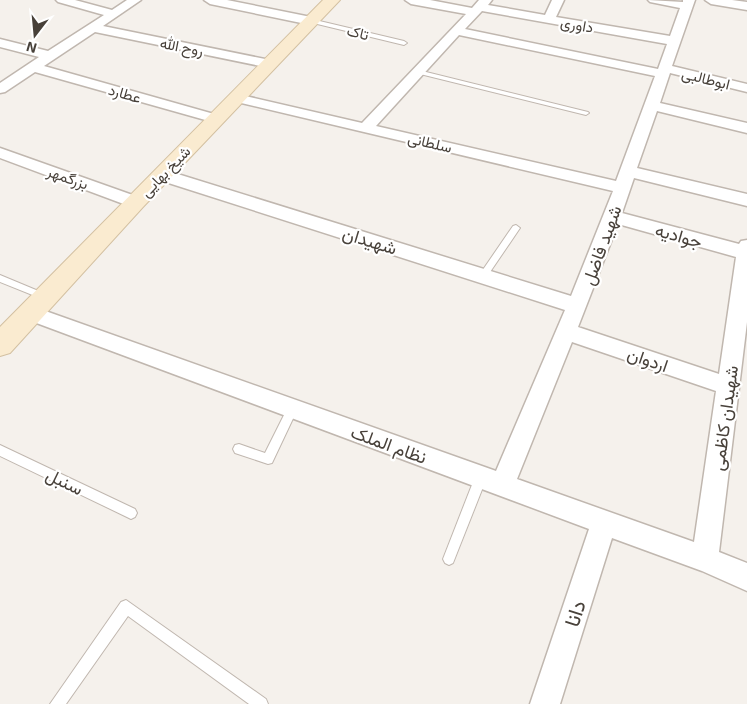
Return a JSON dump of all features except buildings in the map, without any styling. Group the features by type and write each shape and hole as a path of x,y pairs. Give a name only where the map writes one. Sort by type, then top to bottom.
{"main road":[{"name":"شیخ بهایی","path":"0,345 135,202 332,0"}],"street":[{"path":"62,0 114,14"},
{"path":"0,89 136,0"},
{"path":"210,0 311,21"},
{"name":"داوری","path":"412,0 480,6 674,41"},
{"path":"549,19 558,0"},
{"path":"654,0 688,3"},
{"path":"710,0 747,6"},
{"name":"شهید فاضل","path":"492,481 568,332 612,216 688,3"},
{"path":"366,127 480,6"},
{"name":"روح الله","path":"93,28 270,64"},
{"name":"ابوطالبی","path":"456,31 747,88"},
{"path":"0,43 50,56"},
{"name":"عطارد","path":"33,67 216,119"},
{"name":"سلطانی","path":"237,98 366,127 625,179 747,200"},
{"path":"651,105 747,128"},
{"name":"بزرگمهر","path":"1,154 135,202"},
{"name":"شهیدان","path":"162,175 578,306"},
{"name":"جوادیه","path":"612,216 746,260"},
{"name":"شهیدان کاظمی","path":"705,559 746,260"},
{"name":"نظام الملک","path":"38,305 293,408 705,559 747,577"},
{"name":"اردوان","path":"568,332 728,386"},
{"name":"دانا","path":"545,704 604,522"}],"lane":[{"name":"تاک","path":"311,21 404,43"},
{"path":"418,72 586,112"},
{"path":"484,276 516,228"},
{"path":"0,278 38,305"},
{"path":"239,449 268,459 293,408"},
{"name":"سنبل","path":"0,450 131,512"},
{"path":"449,559 492,481"},
{"path":"57,704 126,607 261,704"}]}
